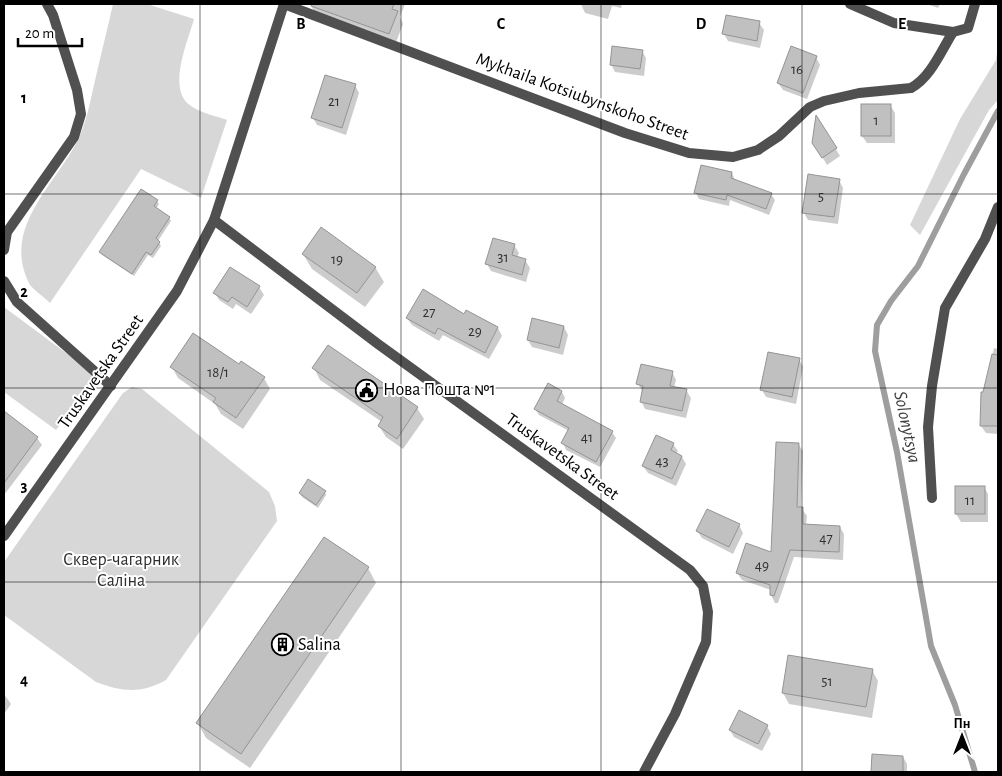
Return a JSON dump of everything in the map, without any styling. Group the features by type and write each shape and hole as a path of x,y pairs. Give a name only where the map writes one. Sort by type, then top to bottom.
{"street":[{"path":"4,250 7,232 74,137 81,114 77,90 53,15 47,4"},
{"name":"Mykhaila Kotsiubynskoho Street","path":"284,4 625,133 689,153 733,157 758,150 779,136 810,107 824,101 859,92 911,88 918,84 927,75 953,32 968,28 975,4"},
{"name":"Truskavetska Street","path":"4,536 177,291 214,220 284,4"},
{"path":"850,4 894,22 953,32"},
{"path":"932,498 928,427 932,386 945,308 985,239 998,207"},
{"name":"Truskavetska Street","path":"214,220 378,344 690,570 703,586 708,612 706,642 675,714 644,772"},
{"path":"4,281 17,302 111,386"}],"green space":[{"path":"113,4 147,4 194,19 181,65 180,89 184,99 191,106 227,120 201,198 141,169 50,303 30,285 23,264 22,245 26,226 34,208 68,157 81,133 86,120"},
{"path":"998,46 998,100 989,110 920,235 910,225 960,119 996,60"},
{"path":"4,307 97,376 56,430 4,392"},
{"name":"Сквер-чагарник Саліна","path":"132,387 142,389 269,492 275,506 277,521 166,680 148,688 131,690 115,688 96,682 4,615 4,562 123,393"}],"building":[{"path":"312,4 394,4 392,9 398,11 389,34 311,6"},
{"path":"726,15 760,21 757,41 722,34"},
{"path":"612,46 643,50 640,69 610,65"},
{"path":"791,46 817,56 803,93 777,83"},
{"path":"325,75 356,84 342,128 311,118"},
{"path":"861,104 891,104 891,136 861,136"},
{"path":"816,115 837,148 822,158 812,143"},
{"path":"701,165 732,172 731,178 772,193 766,209 727,195 726,200 694,193"},
{"path":"808,174 840,179 834,217 802,213"},
{"path":"141,189 158,200 154,206 170,217 156,238 160,242 151,255 146,252 132,274 99,252"},
{"path":"321,227 376,267 357,293 302,254"},
{"path":"493,238 515,244 512,255 526,259 522,275 485,264"},
{"path":"230,267 260,286 247,307 232,297 228,302 213,293"},
{"path":"423,289 464,314 466,310 498,327 485,353 438,328 435,334 406,318"},
{"path":"532,318 564,326 559,348 527,340"},
{"path":"193,333 239,364 241,361 265,377 236,418 213,402 216,398 170,367"},
{"path":"328,345 418,407 397,439 378,426 383,417 312,368"},
{"path":"768,352 800,358 792,397 760,390"},
{"path":"992,354 998,355 998,426 980,426 981,392 983,392"},
{"path":"641,364 673,371 670,386 687,389 682,411 640,402 643,386 636,384"},
{"path":"548,383 562,391 557,401 613,431 596,462 561,443 569,428 534,409"},
{"path":"4,411 38,437 4,483"},
{"path":"656,435 674,443 671,450 682,456 672,479 642,466"},
{"path":"776,442 799,443 797,507 803,507 803,524 840,526 839,552 790,550 774,596 770,595 770,585 736,573 746,543 771,552"},
{"path":"308,479 326,491 316,505 299,493"},
{"path":"955,486 985,486 985,514 955,514"},
{"path":"707,509 740,524 729,547 696,531"},
{"name":"Salina","path":"324,537 369,567 241,754 196,723"},
{"path":"788,655 873,669 866,707 782,693"},
{"path":"739,710 768,725 758,744 729,730"},
{"path":"872,754 903,756 903,772 871,772"}],"waterway":[{"name":"Solonytsya","path":"975,772 955,705 931,646 897,452 875,351 877,325 891,301 918,266 998,111"}],"place":[{"name":"Нова Пошта №1","path":"367,390"},
{"name":"Salina","path":"282,645"}]}
